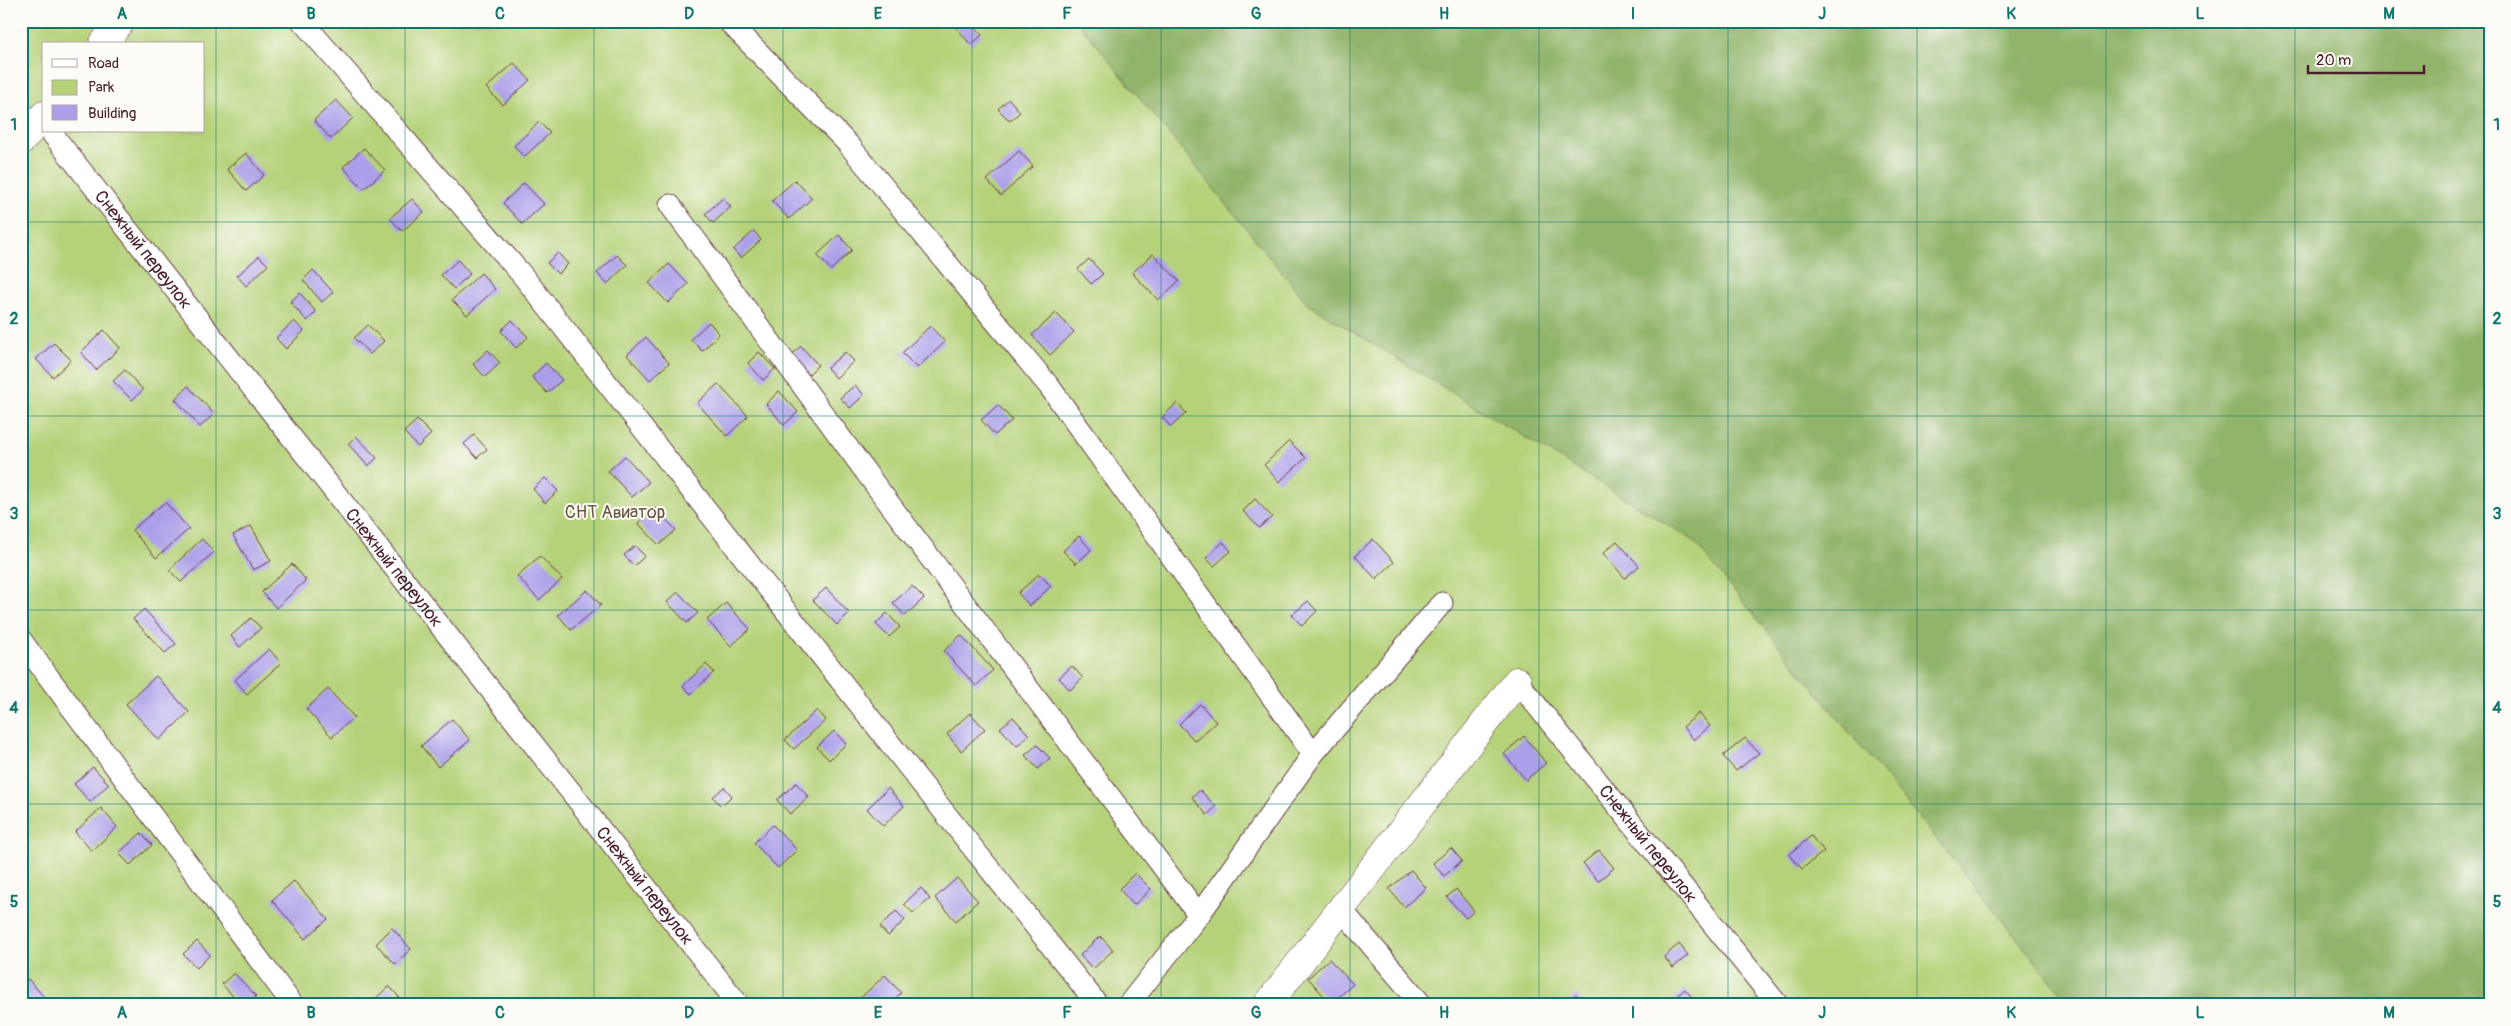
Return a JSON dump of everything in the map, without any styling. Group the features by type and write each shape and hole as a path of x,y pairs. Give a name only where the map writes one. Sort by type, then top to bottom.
{"street":[{"path":"104,42 121,21"},
{"path":"21,140 42,124"},
{"path":"1267,1005 1517,681"}],"lane":[{"path":"302,21 523,276 927,791 1098,1005"},
{"path":"728,21 848,144 1049,386 1313,754"},
{"name":"Снежный переулок","path":"52,132 739,1005"},
{"path":"670,205 876,486 1198,915"},
{"path":"1128,1005 1198,915 1313,754 1442,603"},
{"path":"21,640 293,1005"},
{"name":"Снежный переулок","path":"1517,681 1778,1005"},
{"path":"1341,909 1422,1005"}],"green space":[{"name":"СНТ Авиатор","path":"21,21 1077,21 1308,304 1694,541 2071,1005 21,1005"},
{"path":"1077,21 2490,21 2490,1005 2071,1005 1694,541 1308,304"}],"building":[{"path":"960,21 969,21 982,35 971,45 955,26"},
{"path":"514,63 530,80 503,105 486,88"},
{"path":"1009,99 1020,112 1010,121 998,109"},
{"path":"336,100 353,118 331,139 314,120"},
{"path":"539,122 550,133 524,157 514,146"},
{"path":"364,148 385,170 364,189 343,167"},
{"path":"1019,151 1033,166 1001,196 987,180"},
{"path":"246,153 264,175 246,191 227,169"},
{"path":"795,180 812,198 789,219 772,201"},
{"path":"524,183 544,204 522,224 503,203"},
{"path":"723,198 731,207 713,223 705,214"},
{"path":"412,199 424,212 402,231 390,218"},
{"path":"754,231 761,240 741,258 733,250"},
{"path":"839,235 852,250 831,270 817,255"},
{"path":"558,253 568,264 558,274 547,263"},
{"path":"1153,254 1179,281 1158,300 1132,273"},
{"path":"617,255 627,265 607,284 597,273"},
{"path":"259,256 268,265 246,286 237,276"},
{"path":"1089,259 1103,274 1091,284 1078,269"},
{"path":"458,260 470,274 454,289 441,275"},
{"path":"669,264 688,284 668,303 649,283"},
{"path":"313,270 333,292 322,302 303,280"},
{"path":"481,273 495,289 467,315 452,300"},
{"path":"300,293 316,312 307,321 290,302"},
{"path":"1056,313 1074,332 1050,355 1032,335"},
{"path":"512,320 528,337 516,348 501,331"},
{"path":"294,321 304,331 286,349 276,338"},
{"path":"709,322 719,334 702,351 691,339"},
{"path":"368,325 384,341 370,354 354,338"},
{"path":"930,326 945,342 917,368 902,353"},
{"path":"104,330 120,348 96,370 81,352"},
{"path":"646,337 669,363 650,380 627,355"},
{"path":"54,343 71,360 53,377 36,359"},
{"path":"801,346 818,365 808,375 790,356"},
{"path":"488,350 500,363 485,377 473,364"},
{"path":"759,352 775,369 763,380 748,363"},
{"path":"845,352 854,361 836,378 827,368"},
{"path":"546,363 562,380 547,393 532,377"},
{"path":"125,370 143,390 132,400 113,381"},
{"path":"718,384 748,416 727,436 697,403"},
{"path":"855,385 864,395 850,408 840,398"},
{"path":"188,386 214,414 200,427 175,399"},
{"path":"779,391 798,412 784,425 766,404"},
{"path":"1177,403 1186,413 1171,427 1162,417"},
{"path":"998,405 1012,420 995,435 981,420"},
{"path":"417,420 431,434 418,447 404,432"},
{"path":"474,435 487,449 477,458 464,444"},
{"path":"356,436 377,458 368,466 348,444"},
{"path":"1289,441 1306,458 1279,482 1264,465"},
{"path":"625,456 649,482 632,497 608,471"},
{"path":"545,478 558,491 545,503 533,489"},
{"path":"1255,499 1272,517 1259,528 1243,511"},
{"path":"165,502 189,529 156,558 132,530"},
{"path":"655,508 676,530 659,545 638,523"},
{"path":"251,526 271,561 253,570 233,535"},
{"path":"1079,536 1091,550 1076,564 1063,551"},
{"path":"202,539 214,552 181,582 169,570"},
{"path":"1373,539 1394,562 1376,579 1355,556"},
{"path":"1617,541 1639,566 1625,578 1603,553"},
{"path":"1223,542 1231,551 1214,566 1206,558"},
{"path":"635,546 645,556 634,566 624,555"},
{"path":"540,556 562,579 539,600 517,576"},
{"path":"292,564 306,580 276,608 262,592"},
{"path":"1039,574 1051,586 1030,606 1018,593"},
{"path":"912,586 924,598 905,616 893,603"},
{"path":"826,588 849,613 837,625 813,600"},
{"path":"587,590 601,605 571,630 558,615"},
{"path":"678,592 698,613 687,623 667,602"},
{"path":"1308,601 1317,611 1302,626 1292,615"},
{"path":"726,603 750,629 731,646 707,620"},
{"path":"144,609 176,644 165,653 133,619"},
{"path":"887,613 900,627 889,637 876,624"},
{"path":"251,618 261,628 240,647 231,636"},
{"path":"961,635 993,670 976,686 944,651"},
{"path":"269,649 281,663 247,694 235,680"},
{"path":"706,664 714,672 691,694 683,686"},
{"path":"1072,666 1083,678 1070,690 1059,678"},
{"path":"156,676 189,712 159,740 126,704"},
{"path":"328,689 354,717 332,737 306,709"},
{"path":"1200,704 1216,722 1195,741 1179,724"},
{"path":"817,710 826,720 794,749 785,740"},
{"path":"970,713 985,729 961,751 947,734"},
{"path":"1699,713 1710,726 1694,740 1683,727"},
{"path":"1013,717 1029,735 1017,746 1000,728"},
{"path":"452,719 470,740 438,767 421,746"},
{"path":"834,731 846,744 829,760 817,747"},
{"path":"1524,736 1546,763 1526,780 1504,754"},
{"path":"1745,738 1759,753 1736,771 1723,756"},
{"path":"1037,745 1050,758 1038,769 1025,755"},
{"path":"93,767 109,784 90,802 74,784"},
{"path":"796,783 809,797 790,814 777,800"},
{"path":"724,787 732,796 721,806 713,797"},
{"path":"888,788 904,806 883,826 867,809"},
{"path":"1200,790 1216,807 1207,815 1192,797"},
{"path":"101,808 117,827 92,851 75,832"},
{"path":"773,825 797,850 778,868 754,843"},
{"path":"141,833 152,845 130,865 119,853"},
{"path":"1811,836 1824,851 1802,869 1789,855"},
{"path":"1451,848 1462,861 1444,876 1433,863"},
{"path":"1599,850 1614,868 1598,881 1583,863"},
{"path":"1411,870 1426,888 1404,907 1389,889"},
{"path":"1135,873 1151,889 1134,905 1119,889"},
{"path":"957,878 978,901 956,921 935,898"},
{"path":"294,881 328,919 305,939 272,900"},
{"path":"921,888 930,899 913,913 904,904"},
{"path":"1456,889 1474,911 1466,918 1447,897"},
{"path":"896,911 905,920 888,936 880,927"},
{"path":"392,928 411,949 395,964 376,944"},
{"path":"1100,936 1113,950 1093,969 1080,955"},
{"path":"197,941 210,955 197,968 183,954"},
{"path":"1679,944 1688,955 1673,968 1664,957"},
{"path":"1329,959 1353,984 1331,1004 1308,978"},
{"path":"234,973 256,996 247,1005 241,1005 222,984"},
{"path":"885,975 901,993 888,1005 858,1005 856,1002"},
{"path":"28,979 51,1005 21,1005 21,985"},
{"path":"389,986 406,1005 371,1003"},
{"path":"1685,989 1698,1005 1679,1005 1673,999"},
{"path":"1576,994 1586,1005 1563,1005"}]}
